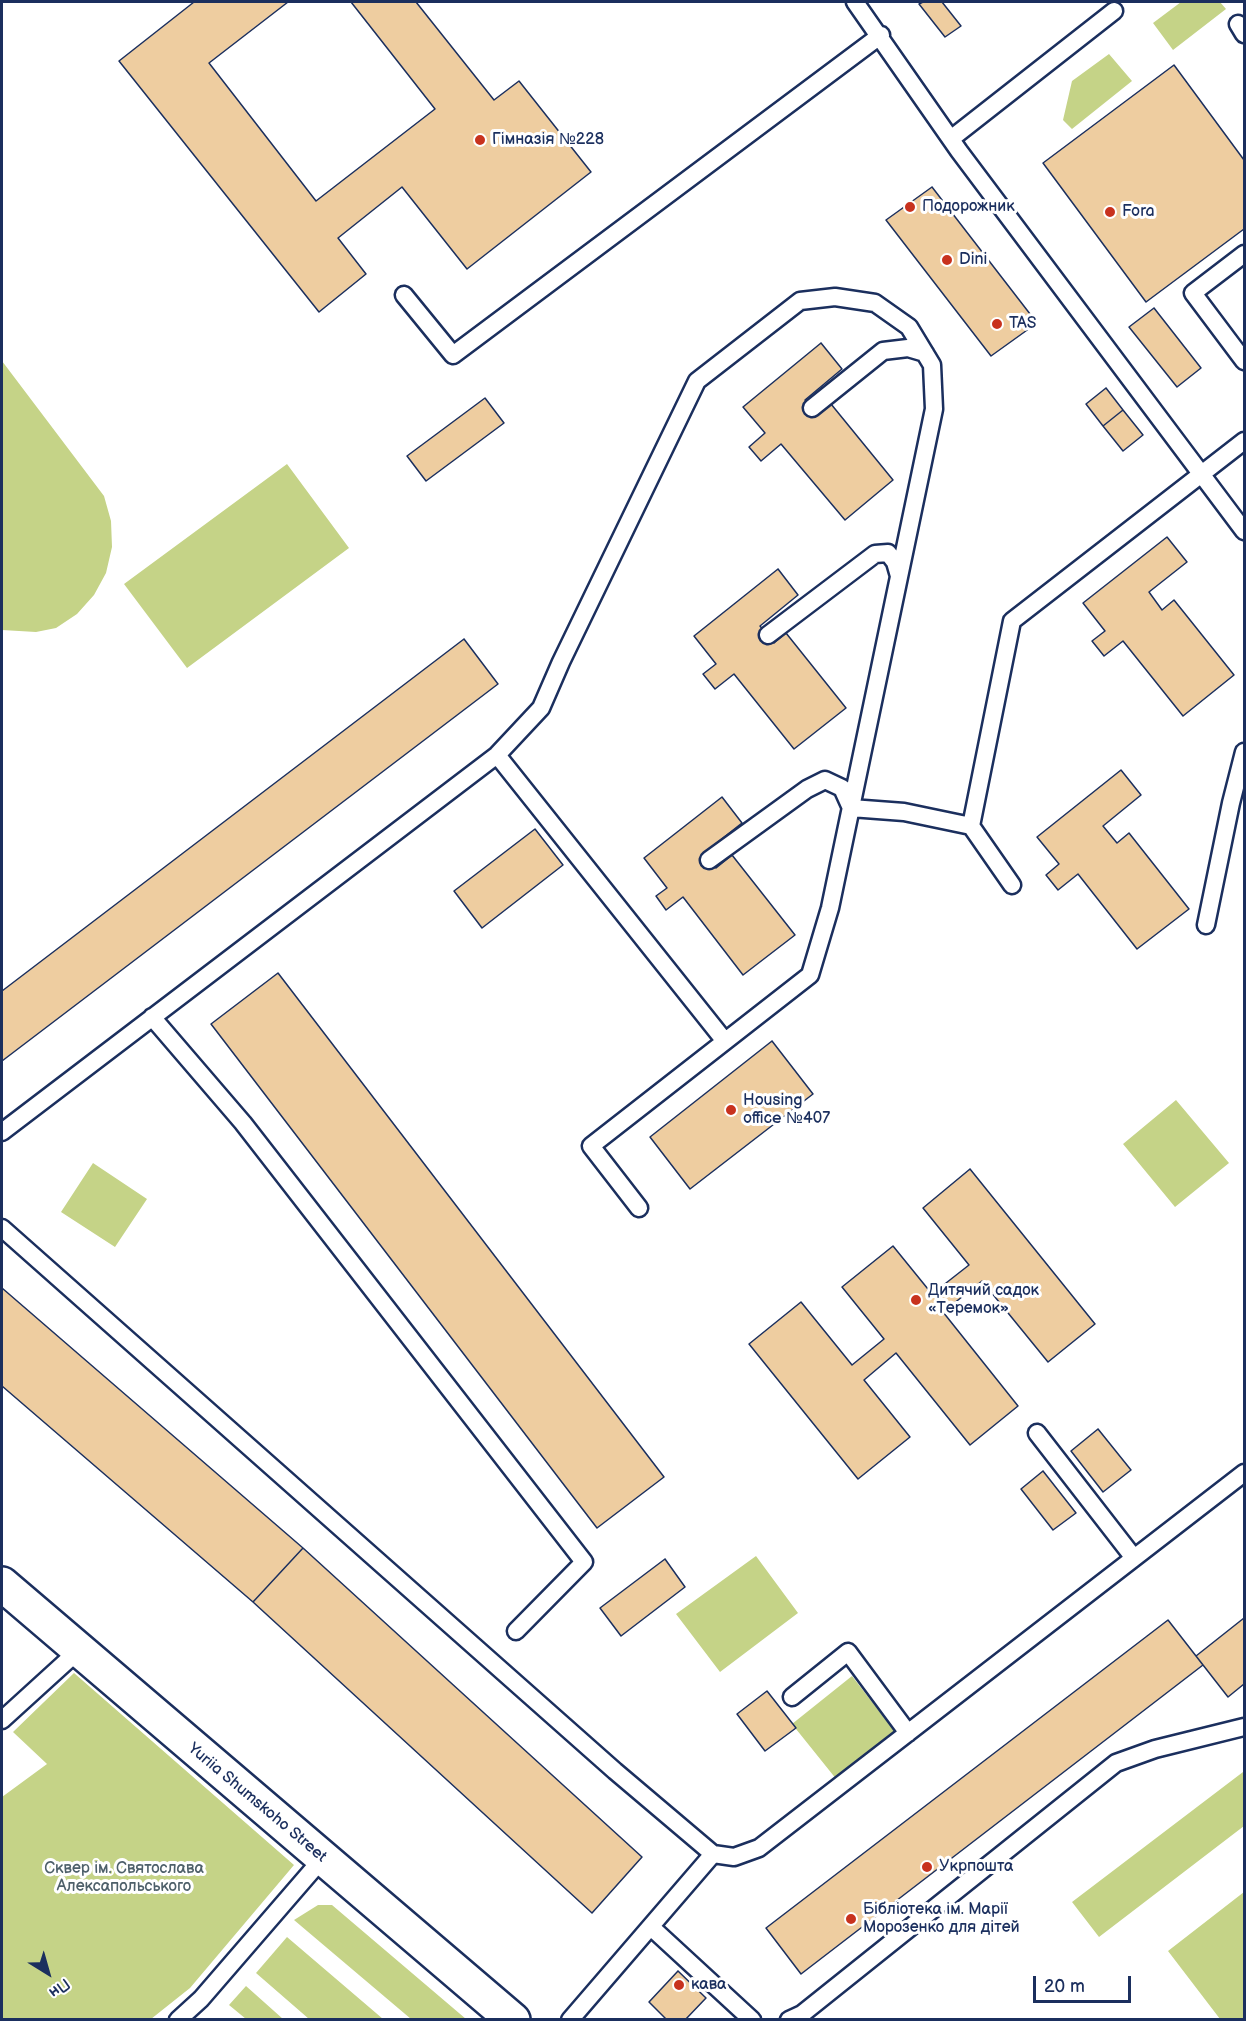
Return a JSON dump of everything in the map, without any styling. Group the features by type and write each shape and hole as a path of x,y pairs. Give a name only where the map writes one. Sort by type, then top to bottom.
{"street":[{"name":"Yuriia Shumskoho Street","path":"2,1584 513,2019"}],"lane":[{"path":"855,2 1099,339 1245,531"},
{"path":"952,138 1114,11"},
{"path":"404,294 453,355 881,35"},
{"path":"1245,254 1193,293 1245,361"},
{"path":"2,1132 497,755 541,708 697,381 800,301 835,297 875,303 909,327 932,365 934,409 830,908 810,975 591,1146 639,1208"},
{"path":"812,408 883,351 908,348 925,353"},
{"path":"971,826 1012,621 1245,441"},
{"path":"768,635 875,554 888,553 895,562 899,577"},
{"path":"1206,925 1231,803 1245,752"},
{"path":"497,755 724,1040"},
{"path":"709,860 807,789 825,780 842,788 851,808"},
{"path":"851,808 904,812 971,826 1012,885"},
{"path":"152,1017 243,1123 585,1562 516,1632"},
{"path":"2,1228 615,1771 713,1854 734,1857 759,1848 1245,1473"},
{"path":"1037,1433 1134,1558"},
{"path":"2,1720 79,1650"},
{"path":"792,1697 848,1652 908,1733"},
{"path":"789,2019 802,2014 1116,1763 1155,1749 1245,1727"},
{"path":"570,2019 713,1854"},
{"path":"177,2019 201,1999 322,1858"},
{"path":"651,1927 752,2019"}],"green space":[{"path":"1181,2 1220,2 1226,9 1173,50 1153,23"},
{"path":"1109,54 1132,81 1072,129 1063,120 1072,81"},
{"path":"2,361 104,496 111,521 112,547 106,573 94,595 77,614 56,628 36,632 2,630"},
{"path":"287,464 349,548 187,668 124,584"},
{"path":"1176,1100 1229,1163 1175,1207 1123,1144"},
{"path":"93,1163 147,1199 115,1247 61,1212"},
{"path":"756,1556 798,1613 720,1672 676,1614"},
{"name":"Сквер ім. Святослава Алексапольського","path":"74,1673 294,1865 190,1988 151,2019 2,2019 2,1797 47,1764 13,1732"},
{"path":"852,1676 896,1733 837,1780 792,1724"},
{"path":"1243,1772 1244,1826 1099,1937 1072,1902"},
{"path":"1244,1892 1244,2019 1220,2019 1168,1951"},
{"path":"318,1905 332,1905 466,2019 411,2019 294,1920"},
{"path":"287,1937 383,2019 309,2019 256,1973"},
{"path":"246,1986 283,2019 246,2019 229,2005"}],"building":[{"name":"Гімназія №228","path":"194,2 288,2 209,63 316,201 435,109 351,2 416,2 494,100 519,81 591,172 467,269 402,187 338,238 366,274 319,312 119,61"},
{"path":"942,2 961,26 945,37 919,4"},
{"path":"1174,65 1244,160 1244,229 1146,302 1043,163"},
{"path":"932,187 1037,323 991,356 886,220"},
{"path":"1154,308 1201,368 1177,387 1129,327"},
{"path":"821,343 842,369 805,400 818,415 831,404 893,480 845,520 781,444 761,461 749,447 765,433 743,407"},
{"path":"1106,388 1123,410 1103,426 1086,404"},
{"path":"485,398 504,423 426,481 407,456"},
{"path":"1123,410 1143,435 1123,451 1103,426"},
{"path":"1167,537 1187,562 1149,592 1162,610 1174,600 1234,675 1183,716 1123,641 1104,656 1092,641 1105,631 1083,603"},
{"path":"778,569 798,595 760,626 774,643 786,633 846,708 794,749 734,674 715,689 703,674 716,664 694,636"},
{"path":"464,639 498,684 2,1061 2,991"},
{"path":"1121,770 1141,795 1103,826 1117,843 1129,833 1189,909 1137,949 1078,874 1058,890 1046,875 1059,864 1037,837"},
{"path":"722,797 742,823 704,853 716,868 732,855 795,935 743,975 683,897 666,910 656,896 667,888 644,858"},
{"path":"535,829 563,865 482,928 454,891"},
{"path":"278,973 664,1477 597,1528 211,1024"},
{"path":"772,1041 813,1094 690,1189 650,1137"},
{"path":"970,1169 1095,1324 1048,1362 982,1281 943,1312 1018,1406 970,1445 896,1353 864,1380 910,1437 858,1479 749,1344 801,1302 852,1365 884,1339 842,1287 893,1246 932,1294 969,1265 923,1208"},
{"path":"2,1288 303,1548 253,1602 2,1386"},
{"path":"1098,1429 1131,1470 1103,1492 1071,1451"},
{"path":"1043,1471 1076,1513 1053,1530 1021,1489"},
{"path":"303,1548 642,1857 592,1913 253,1602"},
{"path":"665,1559 685,1587 621,1636 600,1608"},
{"path":"1244,1618 1244,1684 1228,1697 1196,1656"},
{"path":"1168,1620 1203,1665 801,1974 766,1928"},
{"path":"767,1691 796,1728 765,1751 737,1714"},
{"name":"кава","path":"678,1971 706,1998 685,2020 667,2020 649,2002"}],"place":[{"name":"Гімназія №228","path":"480,140"},
{"name":"Подорожник","path":"910,207"},
{"name":"Fora","path":"1110,212"},
{"name":"Dini","path":"947,260"},
{"name":"TAS","path":"997,324"},
{"name":"Housing office №407","path":"731,1110"},
{"name":"Дитячий садок «Теремок»","path":"916,1300"},
{"name":"Укрпошта","path":"927,1867"},
{"name":"Бібліотека ім. Марії Морозенко для дітей","path":"851,1919"},
{"name":"кава","path":"679,1985"}]}
